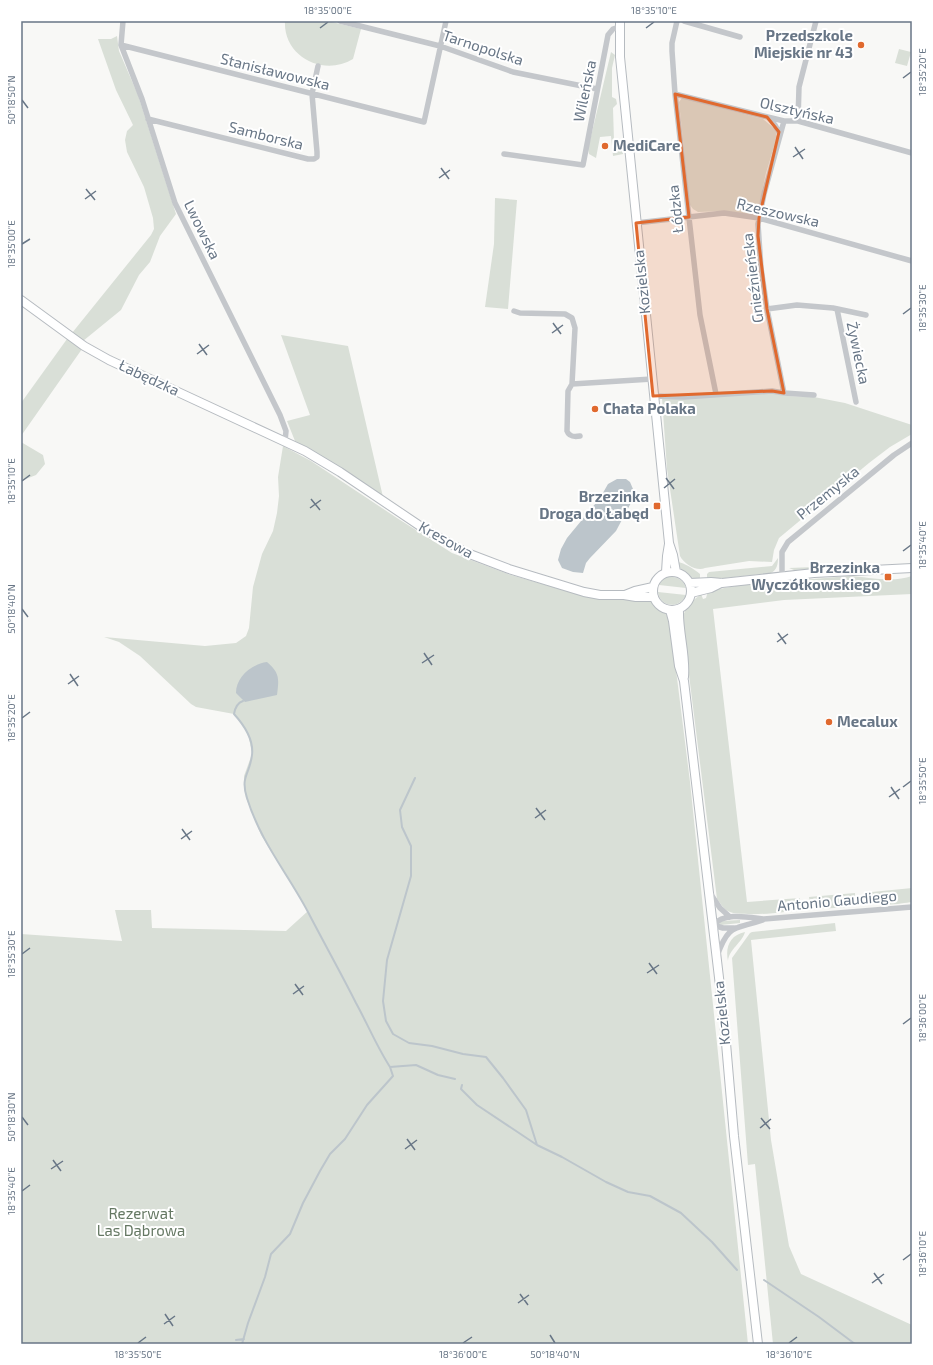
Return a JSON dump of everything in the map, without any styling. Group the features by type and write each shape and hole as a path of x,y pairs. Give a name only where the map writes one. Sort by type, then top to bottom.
{"street":[{"name":"Lwowska","path":"123,21 121,45 148,119 175,203 280,415 286,431 285,441"},
{"name":"Tarnopolska","path":"340,21 440,46 513,72 597,88"},
{"path":"440,46 446,21"},
{"name":"Łódzka","path":"677,21 672,43 675,94 700,316 716,394"},
{"path":"684,21 740,37"},
{"path":"798,121 799,87 816,21"},
{"name":"Wileńska","path":"504,154 582,165 608,35 620,24"},
{"name":"Kozielska","path":"620,24 620,57 653,396 669,544 673,555 676,572"},
{"name":"Stanisławowska","path":"121,45 424,122 440,46"},
{"path":"312,94 318,66"},
{"name":"Samborska","path":"148,119 311,160 317,156 318,152 312,94"},
{"name":"Olsztyńska","path":"675,94 784,121 798,121 912,153"},
{"path":"767,117 778,129 779,137"},
{"name":"Gnieźnieńska","path":"784,121 759,218 758,236 767,309 784,393"},
{"name":"Rzeszowska","path":"636,223 724,213 759,218 912,261"},
{"name":"Łabędzka","path":"21,300 84,346 109,360 285,441"},
{"name":"Żywiecka","path":"767,309 797,305 837,309 866,315"},
{"name":"Żywiecka","path":"837,309 856,402"},
{"path":"514,311 520,313 565,314 570,316 574,321 575,328 572,384 568,391 567,431 571,436 580,436"},
{"path":"572,384 652,379"},
{"path":"653,396 684,396 772,391 814,395"},
{"name":"Kresowa","path":"285,441 325,462 426,530 467,553 492,563 579,591 600,595 654,597"},
{"name":"Przemyska","path":"782,576 782,552 788,542 894,455 912,443"},
{"name":"Kozielska","path":"666,572 669,544"},
{"path":"690,583 722,583 782,576 912,568"},
{"path":"666,572 676,572 684,576 690,583 691,593 686,604 679,609 670,610 661,607 654,597 653,587 658,578 666,572"},
{"path":"691,593 711,588 722,583"},
{"name":"Kresowa","path":"624,595 635,590 653,587"},
{"name":"Kozielska","path":"679,609 685,664 684,681 724,1020 734,1136 758,1344"},
{"name":"Kozielska","path":"670,610 673,621 679,666 684,681"},
{"path":"709,891 720,908 730,917"},
{"name":"Antonio Gaudiego","path":"764,919 749,917 723,917 712,925 723,928 734,928 764,919 912,907"},
{"path":"716,958 724,939 734,928"}],"highlighted area":[{"path":"675,94 767,117 779,132 759,218 758,236 767,309 784,393 772,391 653,396 636,223 689,217"}],"green space":[{"path":"285,21 328,21 361,29 353,59 342,64 330,66 307,60 298,54 291,45 286,34"},
{"path":"117,36 119,51 138,95 176,214 160,236 150,262 139,275 121,310 83,341 72,333 151,235 154,229 153,218 144,187 127,152 125,140 127,131 133,125 116,90 98,39 111,39"},
{"path":"899,49 911,52 907,66 895,63"},
{"path":"611,52 615,55 612,68 612,97 616,99 617,104 613,108 614,141 622,141 623,154 613,156 611,136 600,137 596,158 589,154 588,149"},
{"path":"682,98 763,119 775,129 777,137 766,173 758,210 752,215 724,211 698,212 690,205 679,102"},
{"path":"495,198 517,200 508,309 485,307 494,244"},
{"path":"281,335 348,346 383,497 333,463 295,441 287,421 310,415"},
{"path":"67,339 82,349 21,436 21,403"},
{"path":"770,393 787,396 814,397 845,403 912,425 912,434 890,447 869,463 779,538 774,550 772,562 749,561 702,569 695,568 684,562 680,556 667,469 662,398"},
{"path":"21,442 43,455 45,464 36,475 21,481"},
{"name":"Rezerwat Las Dąbrowa","path":"283,446 311,461 452,553 511,575 577,594 606,599 643,599 650,601 666,614 670,622 690,782 748,1344 21,1344 21,934 122,941 115,910 151,910 152,928 286,931 308,911 261,835 246,798 244,776 252,754 249,738 245,729 234,714 196,707 140,656 119,642 104,637 205,646 236,643 246,636 249,628 253,587 262,554 273,531 277,513 279,496 278,477"},
{"path":"778,558 777,567 771,573 707,580 707,574 709,572 772,566"},
{"path":"677,562 698,572 700,574 700,580 692,578 686,574"},
{"path":"840,566 841,568 794,570 789,568"},
{"path":"849,576 897,579 912,576 912,594 784,600 713,609 747,902 800,898 797,907 791,911 753,914 730,912 724,908 717,899 682,619 683,615 689,605 701,594 703,599 706,598 708,591 741,585"},
{"path":"667,577 679,579 683,582 686,588 659,585 662,580"},
{"path":"658,592 686,595 679,603 670,605 662,601"},
{"path":"912,888 912,902 881,904 874,901 872,898 872,892"},
{"path":"855,893 855,902 847,907 820,909 810,905 809,897"},
{"path":"740,920 740,923 718,924 721,921"},
{"path":"835,923 836,931 751,940 771,1140 789,1246 801,1274 912,1325 912,1344 773,1344 755,1164 748,1165 732,958 752,932"},
{"path":"745,932 731,953 728,961 727,951 730,942 736,936"}],"shaded area":[{"path":"617,479 626,479 630,482 633,489 633,499 616,531 586,563 583,573 573,572 562,568 558,560 561,549 567,538 600,498 608,484"},
{"path":"267,662 278,677 277,695 245,702 236,693 239,682 251,668"}],"waterway":[{"path":"243,701 239,703 234,714 248,733 251,743 252,755 245,780 245,791 253,814 259,829 308,912 381,1052 390,1067 416,1065 438,1075 455,1079"},
{"path":"415,778 400,810 402,827 411,846 411,876 387,960 383,1001 386,1021 393,1034 409,1043 486,1057 526,1110 537,1145"},
{"path":"242,1344 265,1277 271,1254 290,1234 303,1203 330,1154 345,1139 367,1105 393,1076 390,1067"},
{"path":"462,1085 461,1089 477,1105 537,1145 562,1157 606,1182 628,1192 650,1196 681,1213 712,1242 737,1270"},
{"path":"764,1280 819,1317 855,1344"},
{"path":"236,1340 244,1339"}],"place":[{"name":"Przedszkole Miejskie nr 43","path":"861,45"},
{"name":"MediCare","path":"605,146"},
{"name":"Chata Polaka","path":"595,409"},
{"name":"Brzezinka Droga do Łabęd","path":"657,506"},
{"name":"Brzezinka Wyczółkowskiego","path":"888,577"},
{"name":"Mecalux","path":"829,722"}]}
